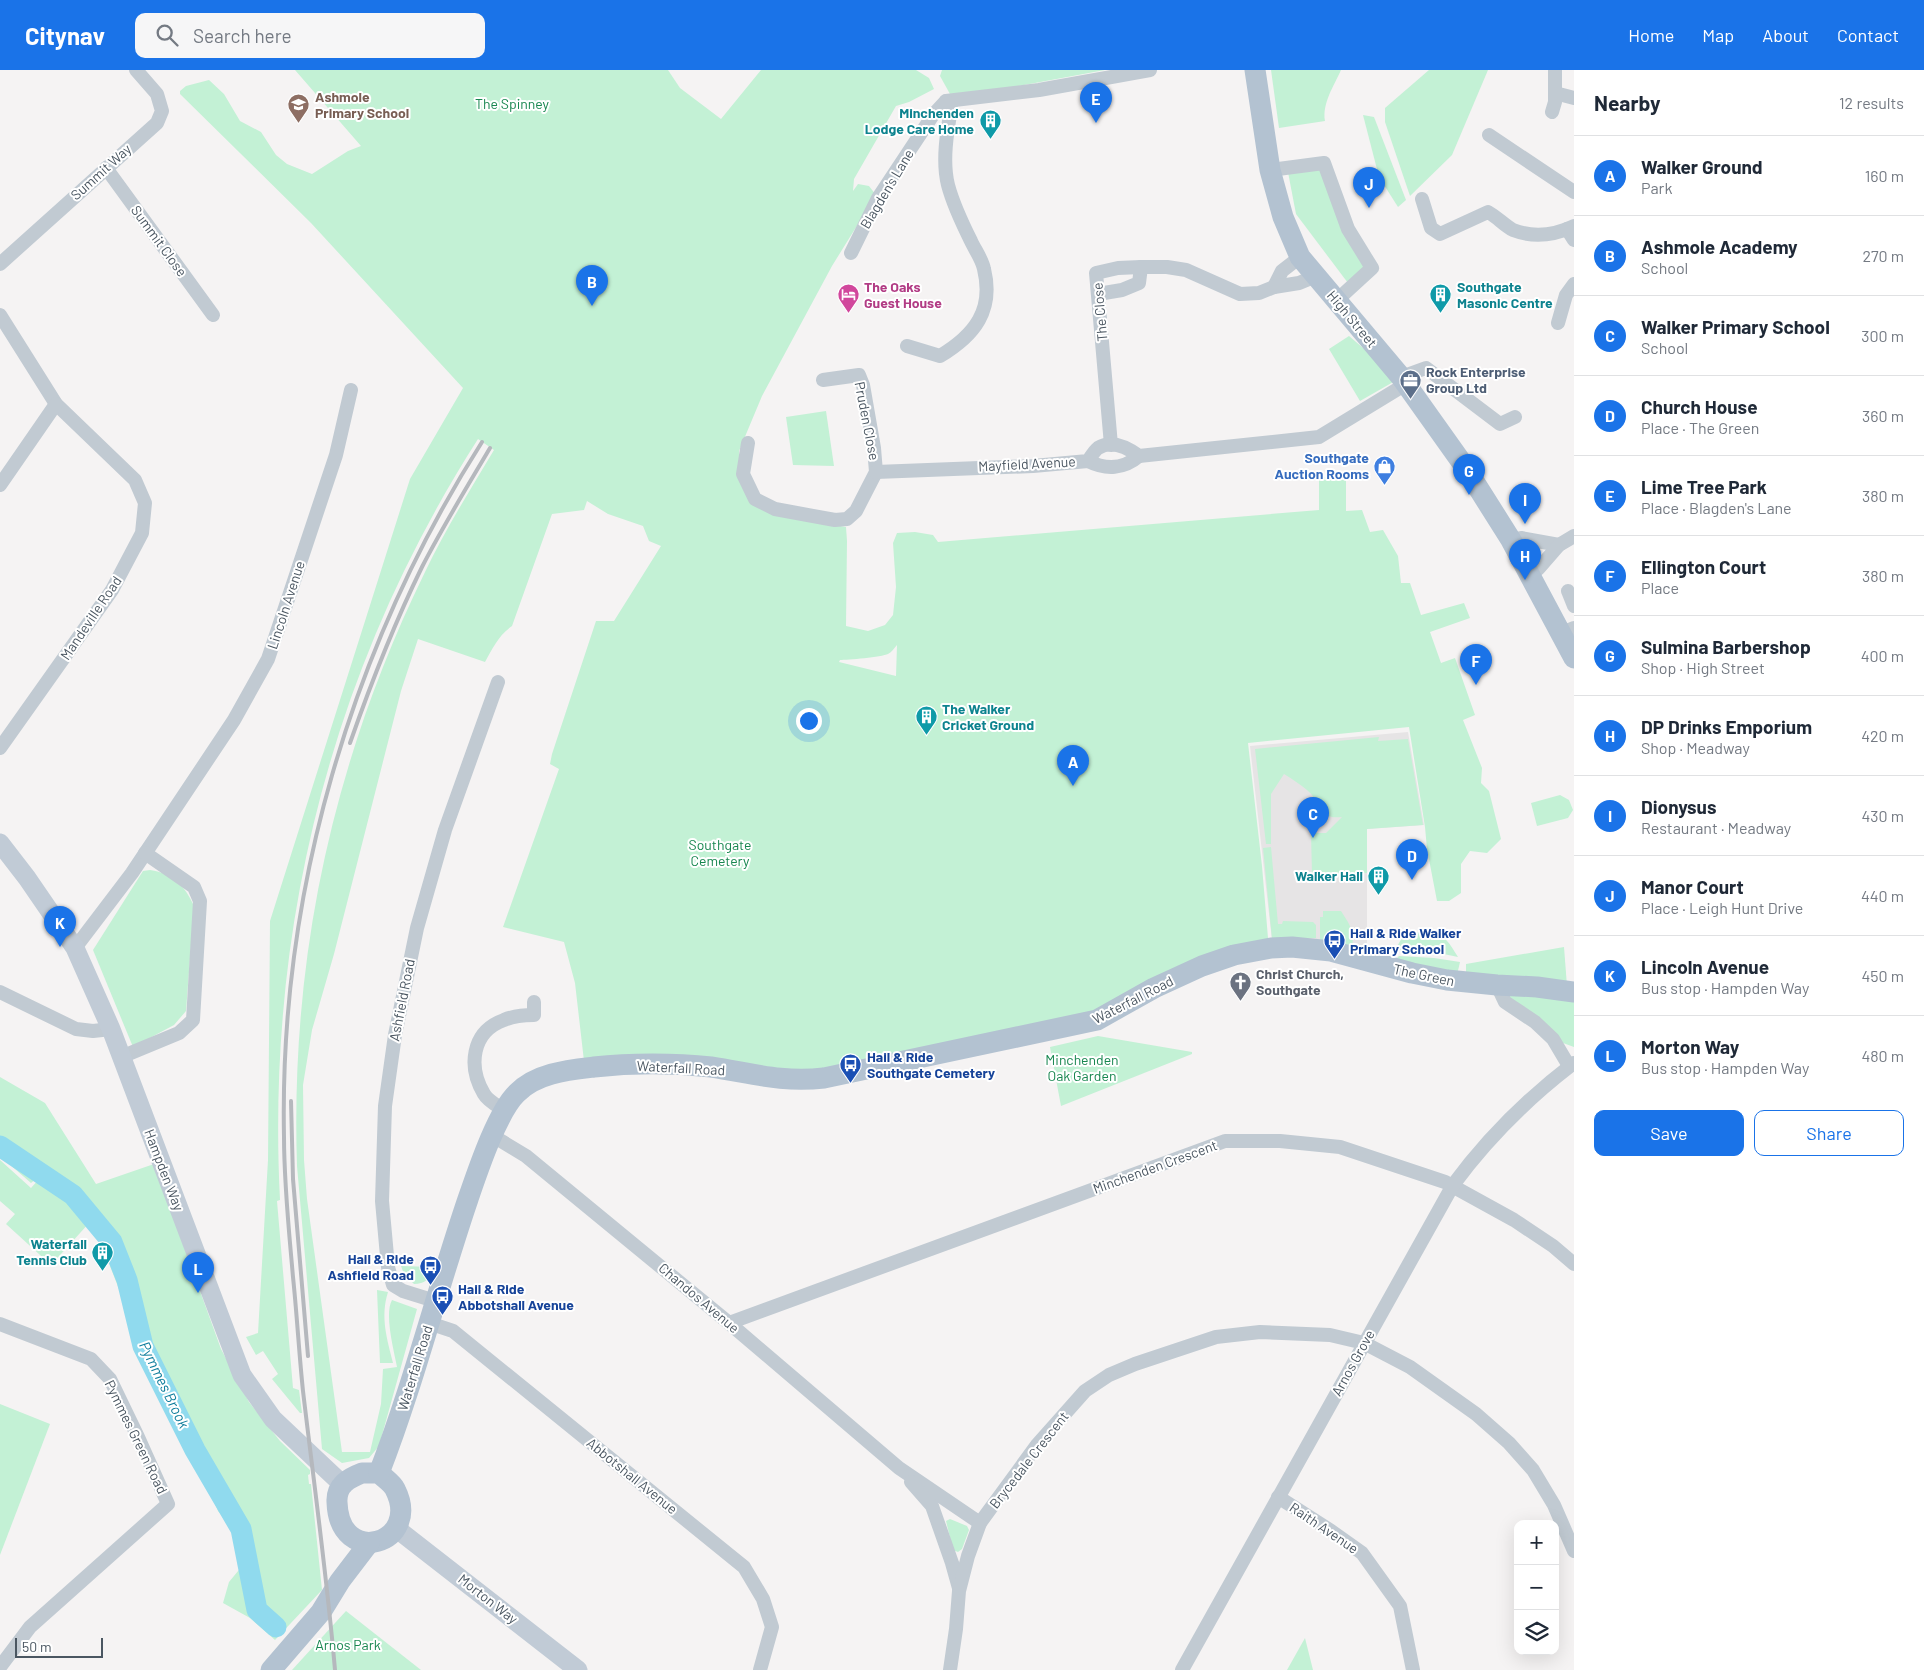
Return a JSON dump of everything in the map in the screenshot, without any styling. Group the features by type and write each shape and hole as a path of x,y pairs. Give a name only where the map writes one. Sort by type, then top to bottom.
{"main road":[{"name":"High Street","path":"1255,70 1270,170 1283,217 1300,257 1403,381 1464,467 1568,631 1574,658"},
{"name":"The Green","path":"1234,955 1292,946 1313,948 1435,978 1574,992"},
{"name":"Waterfall Road","path":"379,1473 401,1415 435,1301 477,1173 505,1111 516,1093 539,1078 586,1068 615,1066 695,1066 718,1068 780,1080 807,1080 866,1070 1063,1029 1096,1020 1162,984 1202,966 1234,955"},
{"path":"362,1473 379,1473 395,1488 401,1509 397,1529 379,1542 368,1543 354,1538 340,1523 337,1511 336,1497 342,1484 362,1473"},
{"path":"340,1581 345,1530"},
{"path":"271,1670 321,1612 340,1581 368,1543"}],"street":[{"name":"Summit Way","path":"0,264 157,123 162,111 157,94 136,70"},
{"path":"907,346 940,356 955,347 977,326 987,296 984,268 961,220 948,183 946,142 951,109 946,101 1039,90 1150,70"},
{"path":"1552,112 1555,102 1556,70"},
{"path":"1555,93 1574,98"},
{"name":"Blagden's Lane","path":"851,253 878,198 933,115 946,101"},
{"path":"1489,135 1574,192"},
{"path":"1270,170 1324,163 1348,229 1372,268 1336,301"},
{"name":"Summit Close","path":"106,168 213,314"},
{"path":"1422,199 1431,228 1440,234 1488,212 1513,229 1526,233 1540,235 1572,231"},
{"path":"1274,287 1282,271 1300,257"},
{"path":"1098,294 1122,290 1139,283 1141,266"},
{"name":"The Close","path":"1111,445 1096,273 1118,268 1141,266 1167,267 1186,270 1240,294 1259,293 1274,287 1299,284 1316,276"},
{"path":"1558,323 1566,295 1574,284"},
{"name":"Mandeville Road","path":"0,315 56,404 135,480 145,503 142,532 112,590 0,748"},
{"path":"1088,461 1100,467 1117,467 1132,462 1139,456 1318,437 1426,368 1500,424 1515,417"},
{"name":"Pruden Close","path":"748,443 743,474 755,499 775,509 835,520 847,519 856,511 876,472 874,448 863,385 859,375 823,380"},
{"name":"Lincoln Avenue","path":"75,948 145,852 234,720 268,659 336,455 350,390"},
{"path":"0,484 56,404"},
{"path":"1111,445 1124,446 1139,456"},
{"name":"Mayfield Avenue","path":"876,472 1033,466 1088,461 1098,448 1111,445"},
{"path":"1531,575 1559,545 1574,536"},
{"path":"1511,540 1521,538 1559,545"},
{"path":"1568,591 1574,606"},
{"name":"Ashfield Road","path":"435,1301 393,1285 388,1267 382,1201 385,1106 395,1035 417,928 445,830 498,682"},
{"name":"Hampden Way","path":"0,843 27,878 75,948 111,1029 242,1375 279,1425 342,1484"},
{"path":"121,1057 179,1033 193,1020 200,901 194,888 145,852"},
{"path":"1497,985 1505,1002 1535,1022 1553,1039 1572,1064"},
{"path":"0,992 76,1029 93,1032 111,1029"},
{"path":"505,1111 485,1096 477,1079 475,1049 481,1038 491,1027 503,1020 534,1014 534,1002"},
{"name":"Arnos Grove","path":"1182,1670 1453,1185 1499,1129 1572,1064"},
{"name":"Chandos Avenue","path":"493,1136 526,1156 730,1323 899,1468 980,1523"},
{"name":"Minchenden Crescent","path":"730,1323 1225,1141 1280,1141 1340,1147 1453,1185 1514,1220 1553,1246 1574,1264"},
{"name":"Abbotshall Avenue","path":"429,1323 453,1332 744,1566 764,1599 772,1627 760,1670"},
{"name":"Pymmes Green Road","path":"0,1324 91,1359 110,1379 168,1504 30,1627 0,1667"},
{"name":"Brycedale Crescent","path":"950,1670 959,1591 968,1556 980,1523 1037,1445 1066,1410 1085,1391 1110,1375 1135,1364 1216,1337 1260,1332 1330,1335 1364,1343 1410,1367 1476,1414 1508,1443 1533,1470 1554,1505 1574,1551"},
{"name":"Chandos Avenue","path":"899,1468 932,1506 952,1563 959,1591"},
{"name":"Raith Avenue","path":"1278,1497 1332,1531 1362,1553 1400,1606 1413,1670"},
{"name":"Morton Way","path":"397,1529 578,1670"}],"shaded area":[{"path":"1408,732 1424,825 1367,829 1367,947 1362,954 1272,940 1250,746"}],"green space":[{"path":"295,70 668,70 680,88 721,119 761,70 916,70 929,78 934,89 909,102 896,106 854,179 853,191 858,184 869,186 876,195 832,266 762,396 739,451 741,477 775,514 846,527 846,626 868,631 885,625 893,615 896,587 893,543 897,533 915,532 933,535 938,542 1319,510 1319,476 1346,480 1346,511 1362,510 1370,532 1383,530 1398,556 1401,583 1410,583 1421,615 1464,603 1470,618 1430,632 1441,663 1455,658 1475,715 1463,720 1482,768 1481,783 1489,791 1501,839 1487,853 1470,851 1461,864 1461,893 1449,901 1437,901 1427,849 1409,727 1248,743 1262,866 1269,950 1123,1007 818,1074 584,1061 575,983 564,942 503,927 559,769 550,764 552,754 596,621 614,621 661,546 649,541 643,526 608,514 587,501 584,510 552,514 512,626 499,638 485,662 418,639 401,691 334,954 312,1030 303,1085 304,1160 307,1199 342,1452 370,1452 381,1404 383,1369 397,1367 389,1323 392,1300 417,1309 379,1446 369,1458 342,1463 322,1449 297,1166 297,1088 301,1012 310,936 324,862 342,788 365,715 393,643 425,572 449,525 494,450 478,439 427,527 383,617 347,709 319,804 298,900 284,999 278,1099 280,1200 277,1201 293,1388 299,1390 302,1413 300,1413 272,1379 278,1374 263,1351 256,1355 246,1337 258,1333 268,1160 270,921 410,479 463,388 311,223 180,94 180,91 186,86 209,80 224,94 240,121 261,132 276,155 287,164 312,174 348,151 361,146","holes":["897,645 896,676 839,662 840,660 885,655 891,652"]},
{"path":"942,70 1105,70 1013,87 950,94 940,76"},
{"path":"1271,70 1341,70 1327,101 1325,121 1279,128"},
{"path":"1429,70 1488,70 1452,155 1410,196 1385,122 1385,108"},
{"path":"1363,115 1374,117 1406,200 1398,207 1379,177"},
{"path":"1324,163 1372,268 1351,287 1296,214 1287,167"},
{"path":"1349,336 1383,365 1395,381 1360,401 1329,349"},
{"path":"826,411 834,466 793,465 786,417"},
{"path":"1379,737 1378,741 1408,739 1423,825 1367,829 1367,873 1312,875 1311,833 1326,833 1342,817 1328,816 1323,813 1307,790 1284,774 1271,794 1271,844 1266,844 1255,749"},
{"path":"1560,795 1569,800 1573,810 1568,818 1537,826 1531,803"},
{"path":"1271,847 1278,924 1282,924 1283,921 1313,922 1316,925 1316,938 1272,939 1263,848"},
{"path":"150,870 166,874 182,886 194,906 186,1011 174,1025 133,1047 93,950 143,871"},
{"path":"1323,911 1341,911 1351,928 1353,937 1352,948 1320,940 1320,917 1323,917"},
{"path":"1424,931 1437,934 1445,939 1458,957 1434,952 1395,950 1403,936"},
{"path":"1564,947 1567,986 1466,976 1466,964"},
{"path":"1399,956 1460,962 1457,975 1393,962"},
{"path":"1510,992 1574,1001 1574,1047 1563,1043 1509,997"},
{"name":"Minchenden Oak Garden","path":"1098,1036 1192,1052 1192,1054 1061,1106 1050,1047"},
{"path":"0,1077 45,1103 96,1184 154,1164 221,1349 249,1402 280,1441 310,1470 308,1475 309,1484 311,1484 322,1590 275,1640 250,1618 223,1603 229,1582 252,1554 218,1511 203,1473 139,1341 93,1222 42,1174 31,1183 0,1156"},
{"path":"0,1160 31,1188 40,1178 90,1222 51,1265 6,1224 15,1214 0,1201"},
{"path":"401,1266 434,1267 427,1280 414,1284 404,1274"},
{"path":"377,1290 388,1292 384,1319 393,1363 380,1363"},
{"path":"0,1404 50,1424 0,1555"},
{"path":"950,1519 967,1526 969,1530 962,1549 958,1552 953,1550 946,1521"},
{"name":"Arnos Park","path":"346,1611 421,1670 292,1670"},
{"path":"1305,1638 1313,1670 1287,1670"}],"waterway":[{"name":"Pymmes Brook","path":"0,1146 73,1195 112,1242 127,1280 143,1346 195,1450 241,1529 257,1610 276,1627"}],"railway":[{"path":"335,1670 303,1391 288,1225 284,1155 286,1046 294,954 310,864 332,775 360,688 395,603 436,521 482,442"},
{"path":"350,743 383,654 412,588 438,537 490,448"},
{"path":"291,1101 293,1179 308,1356"}],"place":[{"name":"Lime Tree Park","path":"1096,123"},
{"name":"Ashmole Primary School","path":"299,124"},
{"name":"Minchenden Lodge Care Home","path":"990,140"},
{"name":"Manor Court","path":"1369,208"},
{"name":"Ashmole Academy","path":"592,306"},
{"name":"The Oaks Guest House","path":"848,314"},
{"name":"Southgate Masonic Centre","path":"1441,314"},
{"name":"Rock Enterprise Group Ltd","path":"1410,399"},
{"name":"Southgate Auction Rooms","path":"1385,485"},
{"name":"Sulmina Barbershop","path":"1469,495"},
{"name":"Dionysus","path":"1525,524"},
{"name":"DP Drinks Emporium","path":"1525,580"},
{"name":"Ellington Court","path":"1476,685"},
{"name":"The Walker Cricket Ground","path":"926,736"},
{"name":"Walker Ground","path":"1073,786"},
{"name":"Walker Primary School","path":"1313,838"},
{"name":"Church House","path":"1412,880"},
{"name":"Walker Hall","path":"1379,895"},
{"name":"Lincoln Avenue","path":"60,947"},
{"name":"Hail & Ride Walker Primary School","path":"1334,960"},
{"name":"Christ Church, Southgate","path":"1240,1001"},
{"name":"Hail & Ride Southgate Cemetery","path":"851,1084"},
{"name":"Waterfall Tennis Club","path":"103,1271"},
{"name":"Hail & Ride Ashfield Road","path":"430,1286"},
{"name":"Morton Way","path":"198,1293"},
{"name":"Hail & Ride Abbotshall Avenue","path":"442,1316"}],"park label":[{"name":"The Spinney","path":"512,104"},
{"name":"Southgate Cemetery","path":"720,854"}]}
